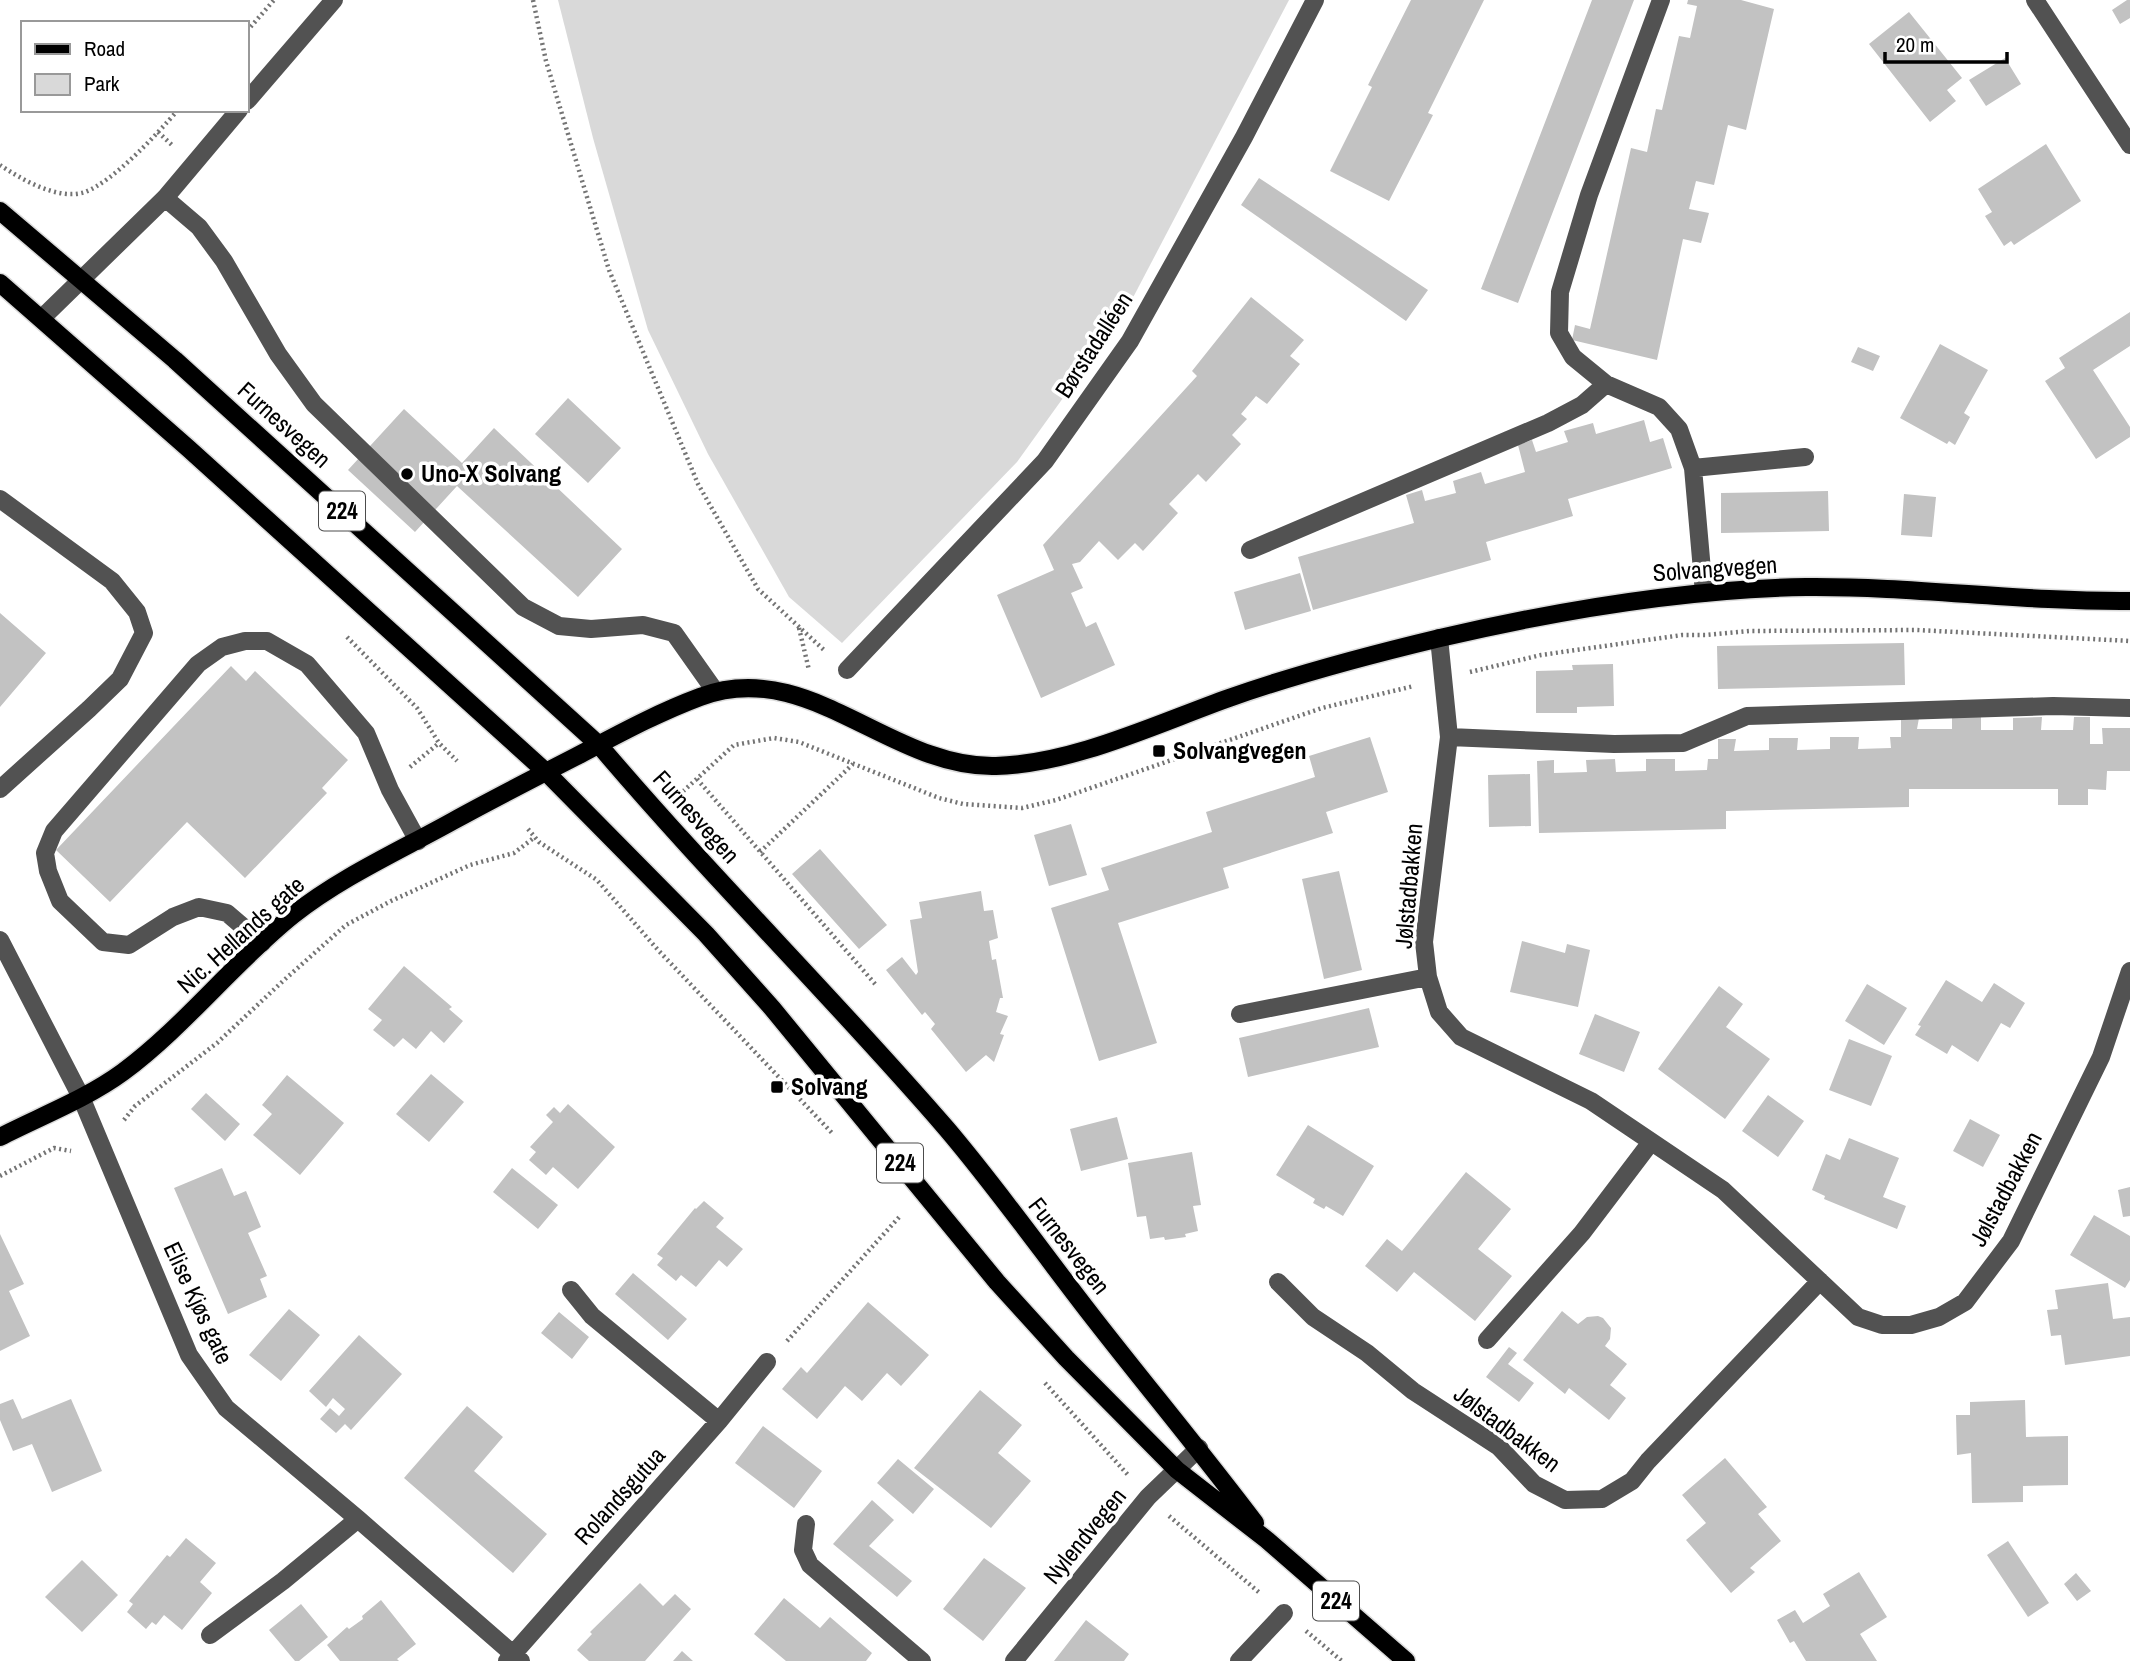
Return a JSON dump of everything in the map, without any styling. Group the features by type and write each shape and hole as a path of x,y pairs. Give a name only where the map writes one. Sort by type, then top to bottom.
{"main road":[{"name":"Furnesvegen","path":"0,211 175,360 598,745 947,1129 1105,1333 1199,1448 1267,1540"},
{"name":"Furnesvegen","path":"0,283 546,772 706,934 772,1009 997,1282 1066,1358 1177,1470 1267,1540 1406,1661"},
{"name":"Solvangvegen","path":"598,745 648,719 715,691 742,686 781,690 817,702 920,752 964,764 993,766 1030,763 1077,753 1250,691 1439,638 1585,608 1654,597 1808,587 2023,599 2130,601"},
{"name":"Nic. Hellands gate","path":"0,1137 81,1097 122,1073 162,1039 288,919 320,895 598,745"}],"street":[{"path":"248,100 334,0"},
{"name":"Børstadalléen","path":"847,670 1045,461 1122,352 1244,137 1315,0"},
{"path":"1661,0 1589,195 1560,292 1559,333 1573,357 1606,384 1659,407 1679,429 1693,468 1704,593"},
{"path":"2035,0 2130,145"},
{"path":"42,318 83,281 164,198 237,112"},
{"path":"164,198 199,227 224,261 278,354 314,404 523,607 559,626 591,629 643,625 674,633 715,691"},
{"path":"1250,550 1548,423 1582,405 1606,384"},
{"path":"1693,468 1805,457"},
{"path":"0,499 111,581 137,612 144,633 120,679 0,789"},
{"name":"Jølstadbakken","path":"1439,638 1449,737 1424,942 1428,977 1439,1012 1461,1037 1591,1101 1723,1190 1858,1317 1882,1325 1911,1325 1939,1317 1965,1302 2011,1241 2101,1058 2130,971"},
{"path":"262,943 226,913 199,907 173,917 130,945 103,942 60,901 48,872 45,853 54,831 198,664 222,647 245,641 267,641 307,664 366,733 390,790 418,841"},
{"path":"1449,737 1614,744 1683,743 1747,716 2053,706 2130,708"},
{"name":"Elise Kjøs gate","path":"0,940 81,1097 189,1355 226,1408 358,1519 514,1659"},
{"path":"1240,1014 1428,977"},
{"path":"1487,1340 1582,1233 1651,1142"},
{"name":"Jølstadbakken","path":"1278,1282 1313,1317 1367,1353 1413,1391 1499,1447 1534,1484 1566,1500 1602,1499 1632,1481 1820,1281"},
{"path":"571,1290 592,1316 719,1422"},
{"name":"Rolandsgutua","path":"514,1659 719,1422 767,1362"},
{"name":"Nylendvegen","path":"1014,1661 1148,1497 1199,1448"},
{"path":"211,1635 283,1581 358,1519"},
{"path":"806,1524 803,1550 810,1565 922,1661"},
{"path":"1239,1661 1284,1613"}],"path":[{"path":"248,30 274,0"},
{"path":"533,0 546,61 609,270 698,484 758,589 832,657"},
{"path":"0,165 20,178 56,192 84,192 108,178 176,112"},
{"path":"158,132 173,146"},
{"path":"799,627 810,673 819,677"},
{"path":"676,798 734,745 774,738 799,742 939,798 963,804 1022,808 1056,800 1322,708 1541,655 1682,635 1749,631 1917,630 2130,641"},
{"path":"342,632 417,708 439,743 457,761"},
{"path":"760,852 853,764"},
{"path":"697,779 876,985"},
{"path":"528,829 535,837 597,880 658,950 841,1142"},
{"path":"121,1122 135,1106 217,1043 346,925 458,870 514,853 535,837"},
{"path":"0,1176 54,1148 71,1151"},
{"path":"894,1206 910,1226"},
{"path":"767,1362 901,1215"},
{"path":"1040,1378 1148,1497 1342,1661"}],"green space":[{"path":"558,0 1289,0 1127,309 1017,462 842,643 789,597 708,454 648,330 593,138"}],"building":[{"path":"1411,0 1484,0 1428,113 1433,115 1389,201 1330,171 1372,87 1368,85"},
{"path":"1592,0 1634,0 1518,303 1481,289"},
{"path":"1688,0 1741,0 1774,9 1746,130 1728,125 1714,185 1696,181 1689,209 1709,213 1701,243 1683,239 1657,360 1572,340 1575,325 1590,329 1631,148 1647,152 1656,109 1662,110 1679,36 1690,38 1697,6 1687,4"},
{"path":"2130,0 2130,18 2120,24 2112,10"},
{"path":"1909,12 1962,78 1947,90 1956,101 1930,122 1869,44"},
{"path":"2005,58 2021,84 1986,106 1969,80"},
{"path":"2046,144 2081,201 2014,245 2011,241 2004,246 1985,216 1992,212 1978,189"},
{"path":"1259,178 1428,290 1406,321 1241,205"},
{"path":"1251,297 1304,340 1290,356 1300,364 1267,404 1256,396 1241,414 1247,419 1232,435 1241,444 1206,482 1198,474 1169,504 1178,513 1143,551 1135,543 1118,560 1099,541 1080,562 1072,564 1083,588 1071,593 1086,627 1096,622 1115,665 1041,698 997,595 1054,570 1043,545 1197,376 1192,371"},
{"path":"2130,312 2130,346 2093,370 2130,427 2130,437 2096,459 2045,381 2065,368 2059,358"},
{"path":"1940,344 1988,370 1964,413 1970,417 1955,445 1949,441 1947,444 1900,418"},
{"path":"1858,347 1880,356 1873,371 1851,362"},
{"path":"568,398 621,448 588,483 535,434"},
{"path":"404,409 462,463 494,428 622,549 578,597 457,486 415,532 348,470"},
{"path":"1644,420 1650,442 1663,438 1672,468 1568,499 1573,516 1486,542 1491,560 1313,610 1298,557 1414,523 1406,495 1422,490 1425,501 1456,493 1453,481 1481,472 1485,484 1525,472 1518,445 1532,440 1536,452 1568,442 1564,431 1593,423 1596,434"},
{"path":"1828,491 1829,531 1721,533 1721,493"},
{"path":"1904,494 1936,497 1932,537 1901,535"},
{"path":"1300,573 1311,611 1245,630 1234,592"},
{"path":"0,613 46,653 0,707"},
{"path":"1904,643 1905,685 1718,689 1717,646"},
{"path":"1613,664 1614,706 1577,707 1577,713 1536,713 1536,671 1573,670 1572,665"},
{"path":"231,666 246,681 255,671 348,760 322,788 327,793 245,878 187,822 110,902 56,850"},
{"path":"1901,717 1919,718 1917,729 1952,729 1952,717 1981,717 1981,730 2013,730 2013,718 2042,717 2041,730 2073,730 2074,717 2090,717 2090,744 2103,744 2102,728 2130,728 2130,771 2107,771 2106,790 2088,789 2088,805 2058,805 2058,789 1909,789 1909,807 1726,811 1726,829 1539,833 1537,761 1554,760 1554,773 1587,772 1586,760 1615,759 1616,772 1646,771 1646,759 1675,759 1675,771 1707,770 1708,759 1718,759 1718,739 1736,739 1734,751 1769,750 1769,738 1798,738 1797,750 1830,749 1830,737 1859,737 1858,749 1891,748 1890,737 1901,737"},
{"path":"1370,737 1388,792 1326,812 1333,833 1223,868 1229,888 1118,923 1157,1043 1099,1061 1051,908 1109,890 1101,868 1212,832 1206,812 1315,777 1309,756"},
{"path":"1530,774 1531,826 1489,827 1488,775"},
{"path":"1071,824 1087,875 1049,886 1034,835"},
{"path":"820,849 887,925 859,949 792,874"},
{"path":"1339,871 1362,970 1324,979 1302,879"},
{"path":"981,891 984,911 993,910 998,938 989,941 992,960 996,959 1003,998 1000,998 996,1012 1008,1016 1000,1034 1004,1035 994,1062 986,1055 966,1072 931,1029 935,1024 925,1012 922,1015 886,970 902,957 916,975 918,972 910,920 922,918 919,902"},
{"path":"1522,941 1565,953 1567,944 1590,950 1578,1007 1510,992"},
{"path":"404,966 452,1007 449,1009 463,1021 444,1043 431,1031 416,1049 403,1038 394,1047 373,1030 382,1020 368,1009"},
{"path":"1946,980 1982,1002 1994,983 2025,1003 2010,1028 2001,1023 1978,1062 1952,1045 1947,1054 1915,1035 1921,1026 1918,1025"},
{"path":"1867,984 1907,1008 1884,1045 1845,1021"},
{"path":"1719,986 1743,1004 1726,1027 1770,1059 1725,1119 1658,1069"},
{"path":"1369,1008 1379,1047 1248,1077 1239,1038"},
{"path":"1595,1014 1640,1032 1624,1072 1579,1054"},
{"path":"1849,1039 1892,1056 1871,1106 1829,1090"},
{"path":"431,1074 464,1102 429,1142 396,1114"},
{"path":"287,1075 344,1123 300,1175 253,1135 272,1114 262,1105"},
{"path":"206,1093 240,1124 225,1141 191,1109"},
{"path":"1768,1095 1804,1121 1778,1157 1742,1131"},
{"path":"568,1104 615,1147 578,1189 553,1167 546,1175 529,1160 536,1152 530,1147 553,1122 546,1115 554,1107 560,1113"},
{"path":"1117,1117 1128,1159 1081,1171 1070,1129"},
{"path":"1970,1119 2000,1135 1983,1167 1953,1151"},
{"path":"1308,1125 1374,1166 1343,1216 1326,1206 1324,1209 1313,1203 1315,1199 1276,1175"},
{"path":"1849,1138 1899,1158 1883,1197 1906,1206 1897,1229 1824,1199 1825,1196 1812,1190 1826,1154 1840,1160"},
{"path":"1192,1152 1201,1205 1193,1206 1198,1231 1185,1234 1186,1237 1150,1239 1146,1216 1137,1217 1128,1163"},
{"path":"222,1168 234,1196 246,1191 261,1227 248,1233 267,1276 260,1279 267,1297 228,1314 174,1188"},
{"path":"512,1168 558,1205 538,1229 493,1192"},
{"path":"1466,1172 1511,1209 1478,1249 1512,1276 1475,1321 1414,1272 1397,1292 1365,1266 1387,1239 1402,1251"},
{"path":"2130,1187 2130,1216 2123,1217 2118,1190"},
{"path":"704,1201 724,1218 716,1227 743,1249 727,1267 719,1260 696,1287 681,1275 676,1281 657,1265 663,1258 657,1254"},
{"path":"2094,1215 2130,1236 2130,1280 2125,1288 2070,1255"},
{"path":"0,1234 24,1284 9,1291 30,1336 0,1351"},
{"path":"633,1273 687,1319 668,1340 615,1294"},
{"path":"2108,1283 2113,1319 2130,1317 2130,1356 2065,1365 2061,1335 2051,1336 2047,1310 2058,1309 2055,1290"},
{"path":"868,1302 929,1355 901,1386 887,1373 862,1401 845,1386 817,1419 782,1389 801,1367 807,1373"},
{"path":"289,1309 320,1335 281,1381 249,1355"},
{"path":"1562,1311 1578,1324 1587,1317 1603,1318 1611,1328 1610,1339 1605,1346 1627,1364 1610,1385 1626,1398 1609,1420 1569,1388 1565,1394 1523,1360"},
{"path":"559,1312 589,1337 572,1359 541,1333"},
{"path":"359,1335 402,1374 351,1430 345,1424 336,1433 320,1419 330,1408 339,1416 345,1409 333,1398 326,1407 309,1391"},
{"path":"1509,1347 1517,1353 1508,1364 1534,1383 1519,1402 1486,1377"},
{"path":"980,1390 1022,1425 998,1453 1031,1481 991,1528 914,1468"},
{"path":"13,1399 22,1419 71,1399 102,1471 52,1492 32,1444 13,1451 0,1420 0,1404"},
{"path":"2025,1400 2026,1437 2068,1436 2068,1485 2023,1486 2023,1502 1972,1503 1971,1453 1957,1455 1956,1415 1970,1415 1970,1402"},
{"path":"467,1406 503,1437 474,1471 547,1534 513,1573 404,1478"},
{"path":"763,1426 822,1471 794,1508 735,1463"},
{"path":"1725,1458 1767,1507 1758,1514 1781,1541 1750,1568 1755,1572 1731,1593 1686,1540 1706,1523 1682,1495"},
{"path":"898,1459 934,1489 913,1514 877,1483"},
{"path":"872,1500 894,1520 869,1546 912,1581 897,1597 833,1544"},
{"path":"186,1538 216,1563 200,1582 212,1593 182,1630 164,1615 156,1625 152,1622 146,1629 127,1612 133,1604 129,1601 167,1555 170,1557"},
{"path":"2008,1541 2049,1603 2028,1617 1987,1555"},
{"path":"984,1558 1026,1588 983,1641 943,1609"},
{"path":"82,1560 118,1595 82,1632 45,1597"},
{"path":"1859,1572 1887,1617 1860,1634 1877,1661 1806,1661 1794,1641 1790,1643 1777,1620 1795,1610 1803,1623 1830,1606 1823,1594"},
{"path":"2076,1573 2091,1591 2077,1601 2064,1584"},
{"path":"640,1583 663,1606 675,1594 691,1609 645,1661 589,1661 577,1650 592,1634 590,1632"},
{"path":"784,1598 820,1628 830,1617 872,1653 866,1661 786,1661 754,1634"},
{"path":"381,1600 416,1644 397,1659 399,1661 340,1661 327,1645 347,1627 349,1629 363,1619 362,1616"},
{"path":"301,1604 328,1637 299,1661 295,1661 269,1630"},
{"path":"1086,1620 1129,1654 1124,1661 1054,1661"},
{"path":"682,1651 693,1661 673,1661"}],"place":[{"name":"Uno-X Solvang","path":"407,474"},
{"name":"Solvangvegen","path":"1159,751"},
{"name":"Solvang","path":"777,1087"}]}
